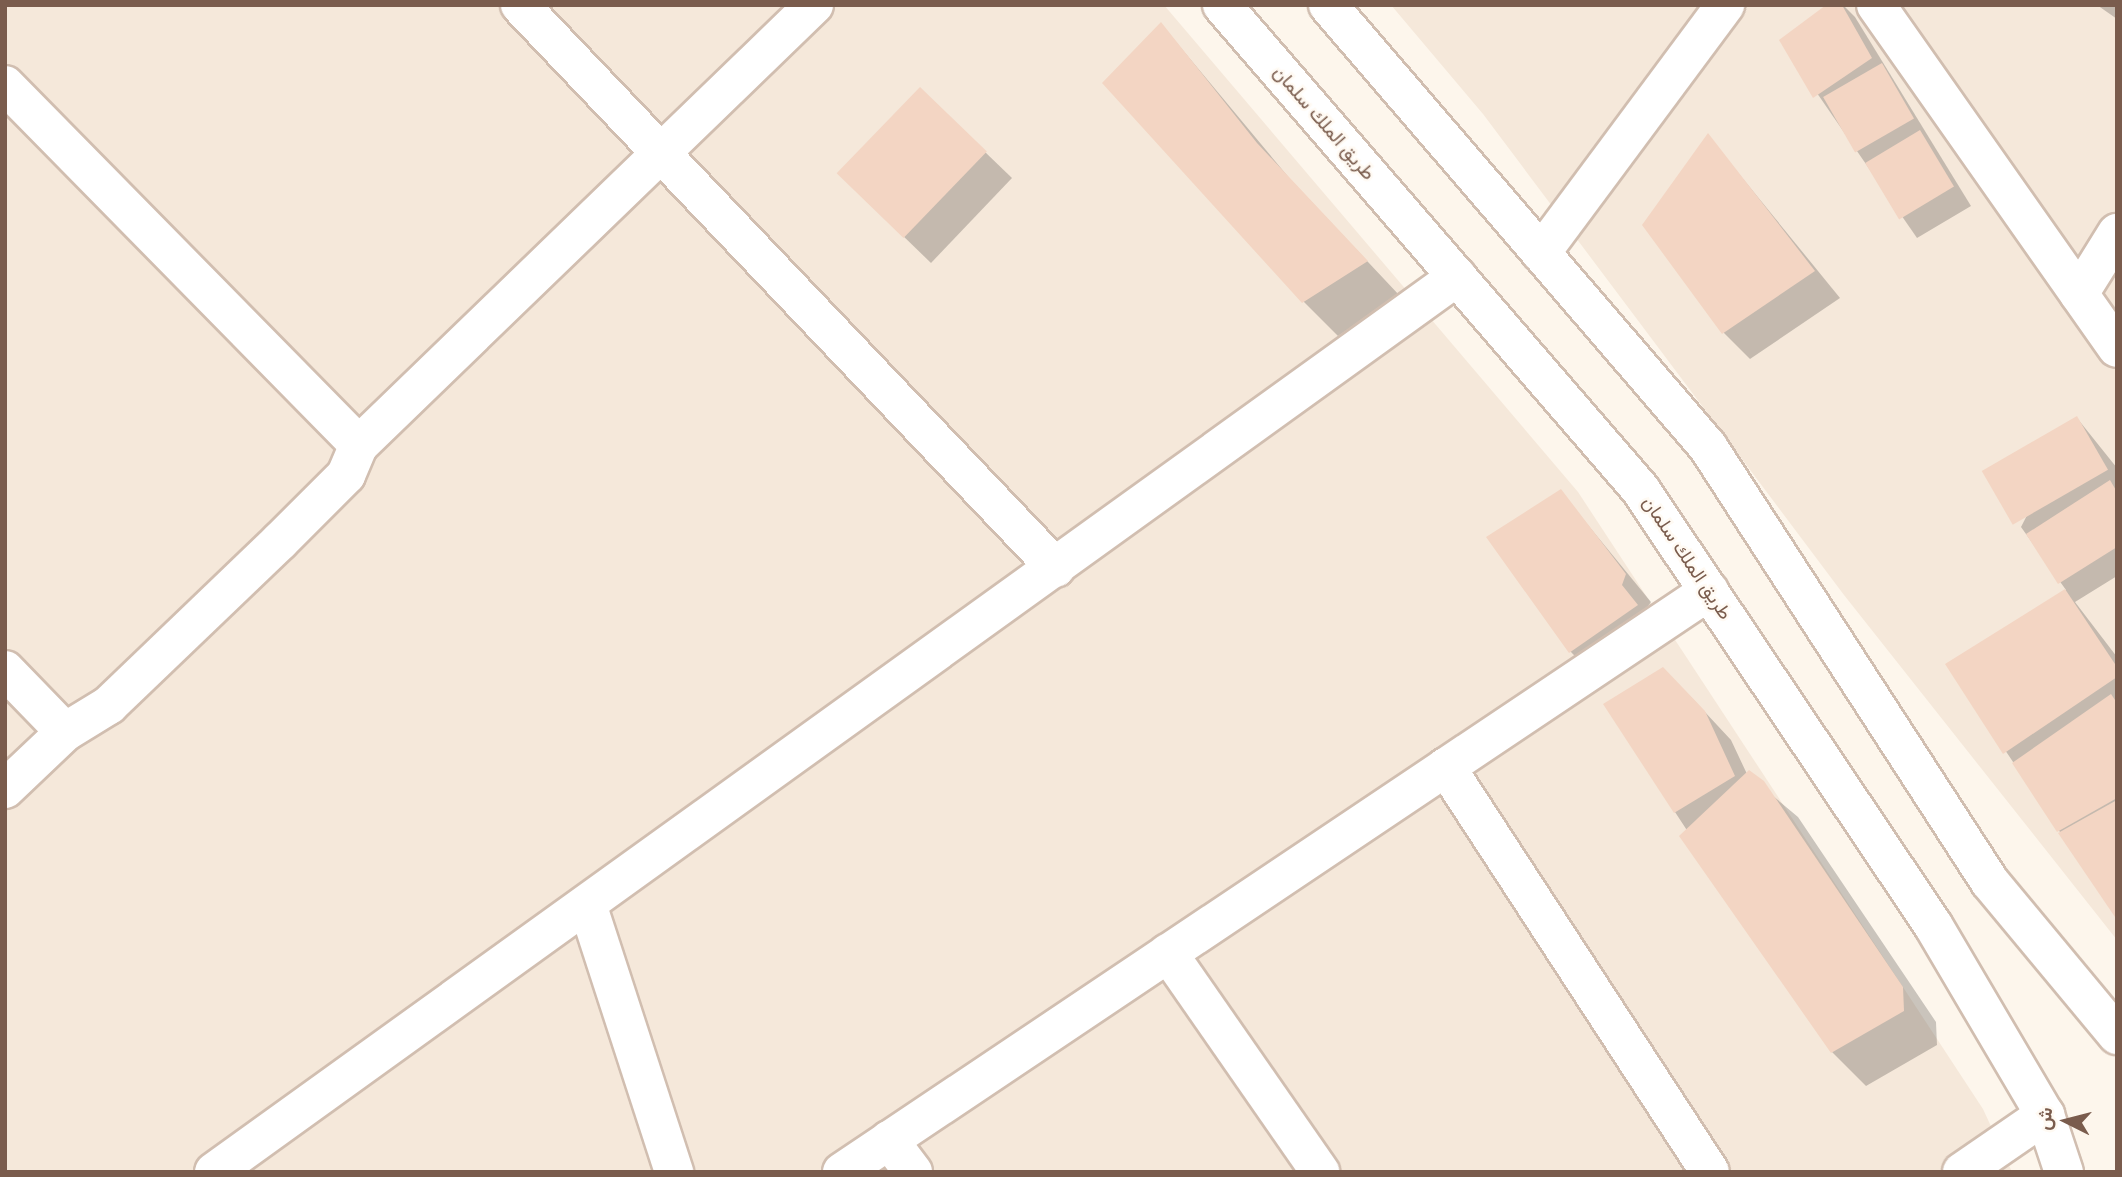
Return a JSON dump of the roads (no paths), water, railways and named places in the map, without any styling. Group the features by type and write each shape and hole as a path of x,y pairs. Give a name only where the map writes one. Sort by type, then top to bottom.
{"street":[{"path":"520,5 1056,568"},
{"path":"5,789 65,732 108,705 279,542 345,475 359,445 659,151 814,5"},
{"name":"طريق الملك سلمان","path":"1222,5 1640,489 1933,925 2045,1115 2064,1172"},
{"path":"1328,5 1708,447 1990,882 2117,1035"},
{"path":"1541,253 1725,5"},
{"path":"1876,5 2117,348"},
{"path":"5,85 359,445"},
{"path":"2079,294 2117,233"},
{"path":"214,1172 588,907 1457,277"},
{"path":"842,1172 1709,591"},
{"path":"5,670 65,732"},
{"path":"1446,767 1710,1172"},
{"path":"588,907 674,1172"},
{"path":"1168,953 1320,1172"},
{"path":"1962,1172 2045,1115"},
{"path":"890,1140 913,1172"}]}
